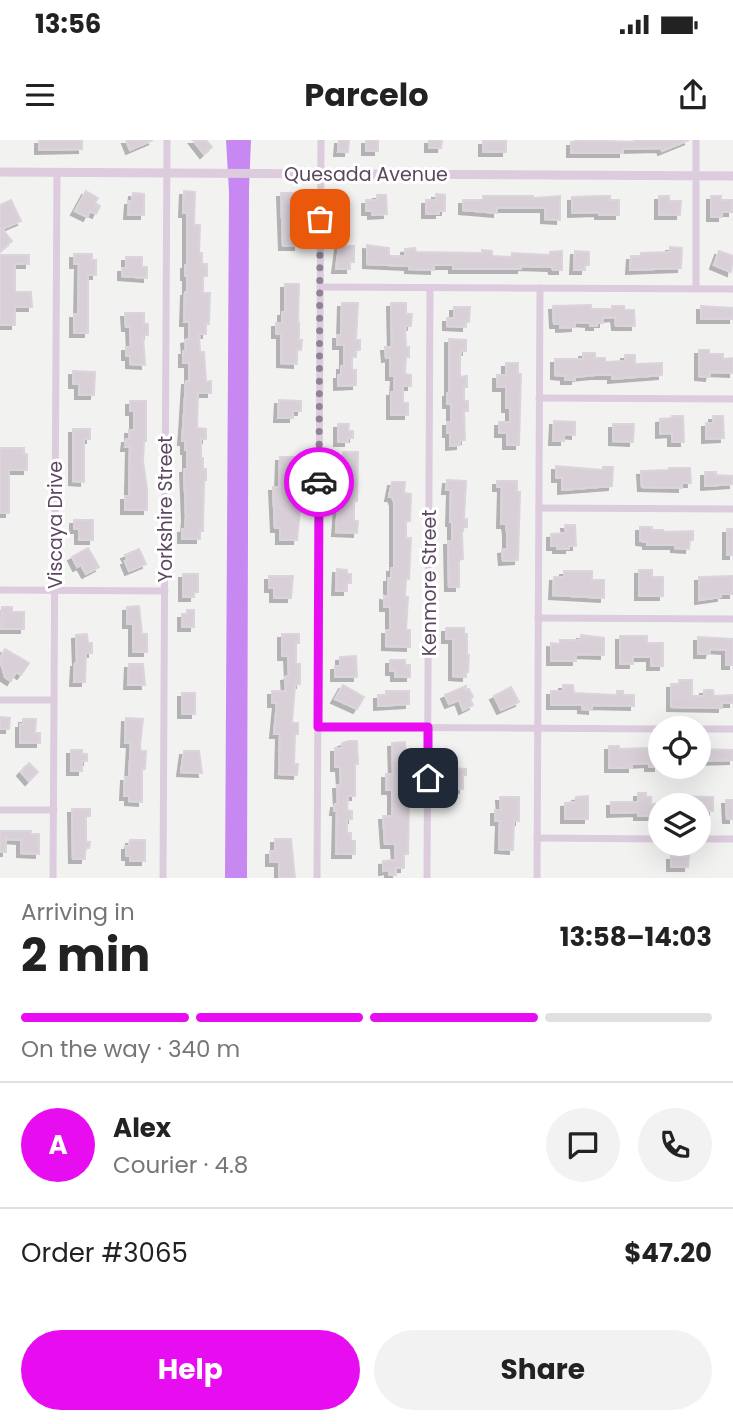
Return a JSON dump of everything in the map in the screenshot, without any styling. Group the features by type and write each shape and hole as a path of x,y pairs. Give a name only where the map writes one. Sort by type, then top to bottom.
{"street":[{"name":"Yorkshire Street","path":"163,878 167,140"},
{"path":"317,878 321,140"},
{"path":"696,140 696,289"},
{"name":"Quesada Avenue","path":"0,172 733,176"},
{"name":"Viscaya Drive","path":"53,878 57,172"},
{"path":"320,287 733,289"},
{"name":"Kenmore Street","path":"427,878 430,288"},
{"path":"537,878 540,288"},
{"path":"539,398 733,399"},
{"path":"539,508 733,509"},
{"path":"0,590 165,591"},
{"path":"538,618 733,619"},
{"path":"0,700 54,700"},
{"path":"318,727 648,729"},
{"path":"711,729 733,729"},
{"path":"0,810 54,810"},
{"path":"537,838 648,839"},
{"path":"711,839 733,839"}],"shaded area":[{"path":"226,140 251,140 247,878 225,878 229,192"}],"building":[{"path":"39,140 82,140 82,149 39,150"},
{"path":"126,140 153,140 130,150"},
{"path":"193,140 206,140 212,147 204,154"},
{"path":"339,140 349,140 348,152 338,152"},
{"path":"366,140 378,140 378,151 366,151"},
{"path":"429,140 442,140 441,148 429,148"},
{"path":"689,140 662,151 661,148 623,149 623,153 571,153 571,142"},
{"path":"483,141 506,141 506,152 483,152"},
{"path":"86,191 98,198 95,203 100,206 96,214 90,211 87,217 75,211"},
{"path":"184,191 195,192 194,225 200,225 199,253 202,253 202,264 207,264 207,276 203,276 203,293 210,293 209,324 206,324 206,334 199,334 200,352 204,352 206,382 211,381 211,393 198,393 197,428 206,429 206,439 201,439 201,458 203,469 206,469 206,480 203,531 200,531 200,539 182,539 186,517 184,469 187,469 187,450 185,441 182,441 186,381 189,381 189,363 183,363 185,340 189,339 189,322 184,322 187,292 187,213 183,213"},
{"path":"133,193 144,194 144,215 128,215 129,201 132,201"},
{"path":"281,193 300,193 302,235 298,235 298,246 283,246"},
{"path":"436,194 445,195 445,211 426,214 426,200 436,200"},
{"path":"377,195 386,195 387,214 372,215 372,211 366,211 366,200 377,200"},
{"path":"483,196 560,196 560,220 545,219 545,208 497,208 497,213 463,210 463,200 483,200"},
{"path":"610,196 610,200 619,200 619,215 599,215 599,212 572,213 572,197"},
{"path":"659,196 669,196 669,201 681,201 680,215 659,215"},
{"path":"711,196 732,200 732,212 722,212 722,217 711,217"},
{"path":"11,200 21,221 2,229 12,241 0,251 0,205"},
{"path":"367,245 389,248 389,256 405,256 405,249 415,248 416,252 482,253 482,250 492,251 492,256 512,257 512,253 550,255 550,252 562,251 562,270 521,266 521,269 453,269 453,265 434,265 434,270 367,264"},
{"path":"339,246 354,246 354,262 350,262 350,269 336,269"},
{"path":"670,247 682,248 681,268 630,270 631,256 670,252"},
{"path":"575,251 589,252 589,265 585,265 585,270 574,270"},
{"path":"719,251 733,256 731,272 714,265"},
{"path":"74,254 92,254 92,260 96,260 96,275 88,275 88,333 74,333 74,314 78,314 79,264 74,264"},
{"path":"0,255 29,255 29,264 15,264 15,292 31,292 32,307 15,307 15,325 0,325"},
{"path":"126,257 142,257 142,267 147,267 147,278 122,276 122,268 126,268"},
{"path":"285,284 299,284 298,323 299,340 302,340 301,350 297,349 297,364 281,363 281,334 276,334 276,323 282,323 282,312 285,312"},
{"path":"342,303 358,303 356,340 360,340 360,350 356,350 356,357 352,357 352,370 356,370 356,385 338,386 338,375 341,375 341,366 344,366 344,345 337,345 337,335 341,335"},
{"path":"391,303 406,303 406,314 412,314 411,326 405,326 409,357 406,357 405,374 411,375 411,386 403,386 403,403 408,403 408,415 391,415 391,392 394,392 395,376 390,376 390,357 386,358 385,347 392,347"},
{"path":"591,305 591,309 624,306 624,310 634,310 635,326 616,326 615,317 603,318 603,323 597,323 597,326 575,322 575,327 560,328 560,324 554,324 553,306"},
{"path":"701,306 733,308 733,319 701,319"},
{"path":"454,307 470,307 466,327 447,326 447,318 454,318"},
{"path":"125,313 144,313 144,324 148,324 148,335 143,335 145,365 130,364 130,356 126,356 126,347 131,347 130,327 126,327"},
{"path":"449,339 466,340 466,351 461,351 460,356 460,377 467,376 464,401 468,401 468,411 464,411 465,440 460,440 460,445 450,446 450,433 447,433 447,422 451,422 451,404 447,404"},
{"path":"699,350 709,350 709,354 723,354 723,359 733,358 733,373 710,372 709,377 699,376"},
{"path":"583,353 595,353 595,358 605,358 605,362 625,361 625,355 635,355 635,364 662,363 662,375 612,379 612,375 595,375 565,380 565,376 555,375 555,359 583,359"},
{"path":"506,363 518,363 518,374 521,374 519,445 507,445 507,433 499,433 499,422 510,422 510,408 506,408 506,387 497,387 497,375 506,375"},
{"path":"73,371 95,372 94,395 79,395 79,384 73,384"},
{"path":"279,400 301,401 301,411 293,411 293,418 278,418"},
{"path":"130,401 146,401 143,461 147,510 125,510 125,496 129,496 130,447 125,447 129,430 134,430 134,411 130,411"},
{"path":"672,416 683,416 684,442 672,442 672,433 660,434 660,419 673,418"},
{"path":"713,416 723,416 724,438 706,439 706,423 713,423"},
{"path":"554,421 575,422 575,435 564,434 564,441 553,441"},
{"path":"338,424 349,424 348,431 353,431 353,438 348,438 348,442 338,442"},
{"path":"613,424 634,424 633,442 613,441"},
{"path":"73,429 90,429 90,439 84,439 84,482 73,481"},
{"path":"0,448 24,448 24,454 27,454 27,470 9,470 9,513 0,513"},
{"path":"343,452 358,452 357,501 354,501 354,521 358,521 357,533 336,532 339,490 343,490 340,462 343,462"},
{"path":"280,457 300,457 300,470 295,469 293,482 293,500 301,500 297,540 280,540 280,528 275,528 273,487 279,487"},
{"path":"556,466 603,470 603,467 613,467 612,486 562,490 562,478 556,478"},
{"path":"690,468 691,483 682,483 682,488 642,487 641,471"},
{"path":"705,472 733,476 733,484 705,486"},
{"path":"447,480 466,481 464,519 467,519 467,527 464,527 462,533 463,559 459,560 459,587 449,587 448,541 452,541 452,522 451,490 446,490"},
{"path":"497,481 517,481 517,492 520,492 518,560 503,561 502,550 507,549 507,532 506,524 501,524 502,487 497,487"},
{"path":"392,482 405,482 404,493 411,494 410,521 406,521 406,538 411,538 409,579 406,579 405,597 408,597 406,630 410,630 410,647 386,646 386,630 390,630 390,607 384,607 384,596 388,597 388,578 391,578 391,568 394,568 394,502 392,497 389,497"},
{"path":"74,520 93,520 93,540 79,540 79,529 74,529"},
{"path":"565,525 575,525 576,546 557,549 557,546 551,546 551,534 566,533"},
{"path":"640,527 652,527 652,530 663,532 693,531 693,540 690,540 689,549 675,548 675,545 647,545 647,542 640,541"},
{"path":"727,529 733,529 733,555 727,555"},
{"path":"88,548 99,567 86,574 81,565 77,567 72,557"},
{"path":"139,549 146,564 129,571 125,555"},
{"path":"337,569 347,570 347,574 351,574 347,591 336,591"},
{"path":"639,570 652,570 652,577 663,577 663,596 639,596"},
{"path":"564,571 592,571 592,580 604,580 604,598 553,595 554,577 564,577"},
{"path":"183,574 198,574 198,592 194,592 194,597 183,597"},
{"path":"269,576 293,576 291,598 274,598 274,588 269,588"},
{"path":"733,576 733,594 699,600 699,577"},
{"path":"139,606 142,634 147,634 147,652 133,652 133,624 127,624 127,607"},
{"path":"2,607 12,607 12,612 24,612 24,629 1,629"},
{"path":"187,610 194,610 194,627 182,627 182,614 187,614"},
{"path":"446,628 464,628 464,634 467,634 469,655 466,677 453,676 453,639 446,639"},
{"path":"87,634 88,643 92,643 92,653 86,653 85,682 74,682 77,663 76,635"},
{"path":"282,634 299,634 296,664 300,664 300,684 295,685 292,723 298,723 294,764 298,764 297,775 279,774 280,734 274,734 277,703 272,703 272,691 286,691 285,677 289,676 288,656 282,656"},
{"path":"581,635 604,638 604,655 576,654 576,661 551,661 551,643 581,640"},
{"path":"620,636 647,636 647,643 663,643 663,666 651,666 651,657 633,657 633,664 620,664"},
{"path":"698,637 733,639 733,665 726,665 726,650 710,649 709,654 698,654"},
{"path":"5,649 29,663 21,675 16,672 11,681 5,677 0,659"},
{"path":"356,656 357,677 335,677 335,666 340,666 340,657"},
{"path":"390,660 405,660 405,665 410,665 410,677 395,677 395,671 390,671"},
{"path":"129,664 143,664 145,685 128,685"},
{"path":"679,680 692,680 692,696 704,696 704,690 713,690 714,696 733,695 733,703 722,703 722,708 671,707 671,684 679,684"},
{"path":"343,685 364,697 357,709 335,699"},
{"path":"563,685 573,685 574,693 617,695 617,691 623,691 623,695 634,695 634,706 592,705 592,710 582,709 582,705 551,705 551,691 563,691"},
{"path":"466,686 465,690 469,689 473,697 470,698 473,705 463,710 459,700 449,704 445,695"},
{"path":"511,687 519,702 501,710 494,696"},
{"path":"386,691 409,691 409,704 378,706 378,695 386,695"},
{"path":"182,693 195,693 195,714 182,714"},
{"path":"0,717 10,718 9,729 0,729"},
{"path":"126,718 143,719 140,746 141,751 146,751 145,769 142,769 142,802 129,801 129,796 124,796 125,777 129,777 131,743 125,743"},
{"path":"23,719 36,719 35,733 40,733 40,743 20,743 20,724 23,724"},
{"path":"357,741 355,796 348,796 347,810 352,811 352,819 347,819 347,833 351,833 351,841 355,841 355,854 336,854 337,811 334,811 335,804 338,804 337,785 341,785 340,767 335,767 335,748 342,748 342,743"},
{"path":"405,742 410,766 405,766 404,803 409,803 408,854 404,854 404,868 396,868 396,875 389,875 389,870 383,871 383,861 396,860 395,844 385,844 383,816 392,816 392,790 386,790 386,774 393,774 392,743"},
{"path":"609,746 619,746 619,749 648,748 648,763 632,764 632,768 609,768"},
{"path":"711,749 733,750 733,760 711,761"},
{"path":"71,750 82,750 82,754 87,754 87,761 82,761 82,771 71,771"},
{"path":"184,751 199,751 202,773 181,772"},
{"path":"29,763 38,772 29,781 21,772"},
{"path":"449,768 466,769 463,789 445,789 445,777 449,777"},
{"path":"638,793 646,793 648,816 638,816 638,812 611,813 611,802 638,802"},
{"path":"588,796 588,819 565,819 565,803 576,802 576,797"},
{"path":"500,797 519,797 519,821 514,821 513,850 499,849 500,821 495,821 495,810 501,810"},
{"path":"726,800 733,800 733,819 727,819"},
{"path":"72,809 90,809 90,816 86,816 86,842 90,842 89,848 85,848 85,859 73,859"},
{"path":"0,831 31,831 30,834 39,834 39,854 21,853 21,840 6,839 6,852 0,852"},
{"path":"275,839 291,839 295,878 279,878 279,862 270,862 270,851 275,851"},
{"path":"130,840 145,840 145,861 130,861 130,856 126,856 126,846 129,846"},
{"path":"671,856 689,856 688,867 671,867"}],"way so far":[{"path":"319,482 320,219"}],"route":[{"path":"319,482 318,727 428,727 428,778"}]}
